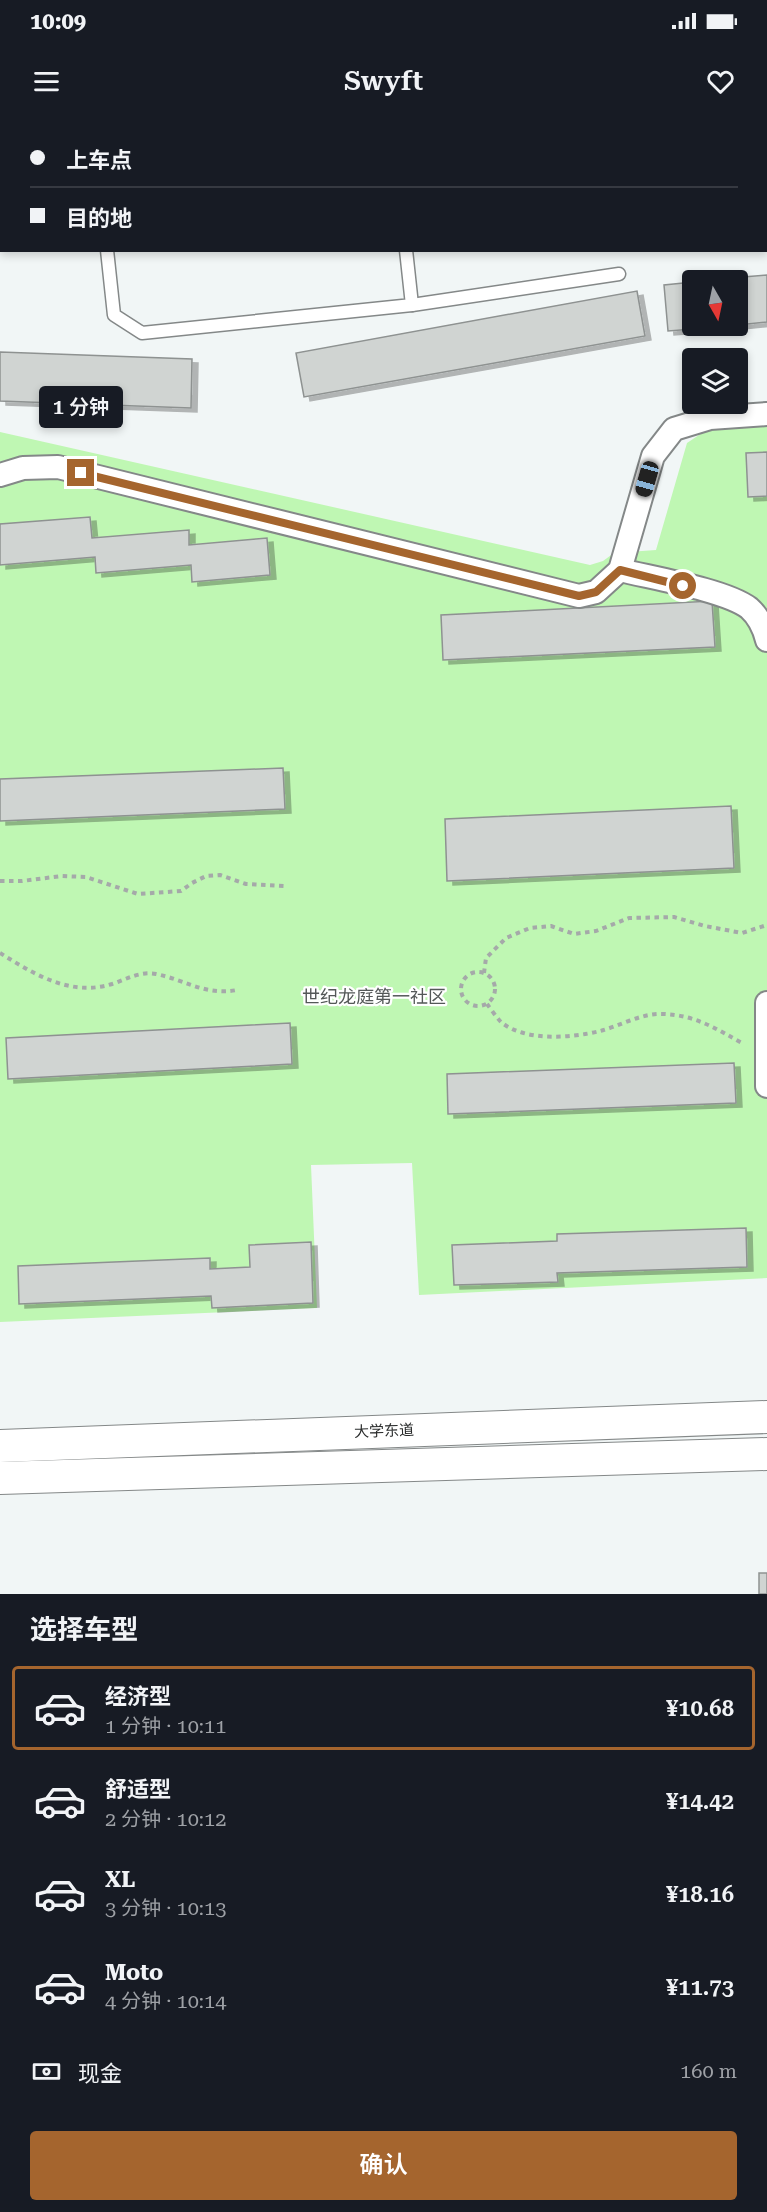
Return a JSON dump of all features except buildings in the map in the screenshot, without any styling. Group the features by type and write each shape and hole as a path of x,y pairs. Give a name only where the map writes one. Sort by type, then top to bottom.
{"main road":[{"name":"大学东道","path":"0,1446 767,1417"},
{"path":"0,1478 767,1454"}],"street":[{"path":"0,475 23,468 58,467 579,596 596,592 620,570 653,456 674,429 710,418 767,414"},
{"path":"620,570 725,596 749,609 764,627 767,640"},
{"path":"767,1003 767,1086"}],"lane":[{"path":"107,252 114,315 142,333 412,305 619,274"},
{"path":"406,252 412,305"}],"path":[{"path":"0,880 22,881 62,876 86,877 138,894 181,891 206,876 220,875 246,884 284,886"},
{"path":"484,974 486,958 506,938 530,928 550,926 574,934 596,931 628,918 674,916 705,926 742,933 767,925"},
{"path":"0,953 47,980 71,987 90,988 110,985 137,974 155,974 204,990 221,993 237,990"},
{"path":"478,972 484,974 492,980 494,996 482,1006 470,1005 462,996 462,985 467,976 478,972"},
{"path":"487,1004 502,1023 528,1035 560,1037 600,1031 637,1018 661,1014 696,1018 766,1055"}],"green space":[{"path":"767,420 767,1278 419,1295 412,1163 311,1165 317,1308 0,1322 0,432 590,565 603,561 614,553 656,550 687,443 717,423"}],"district":[{"name":"世纪龙庭第一社区","path":"374,996"}],"route":[{"path":"81,473 579,596 596,592 620,570 683,586"}]}
